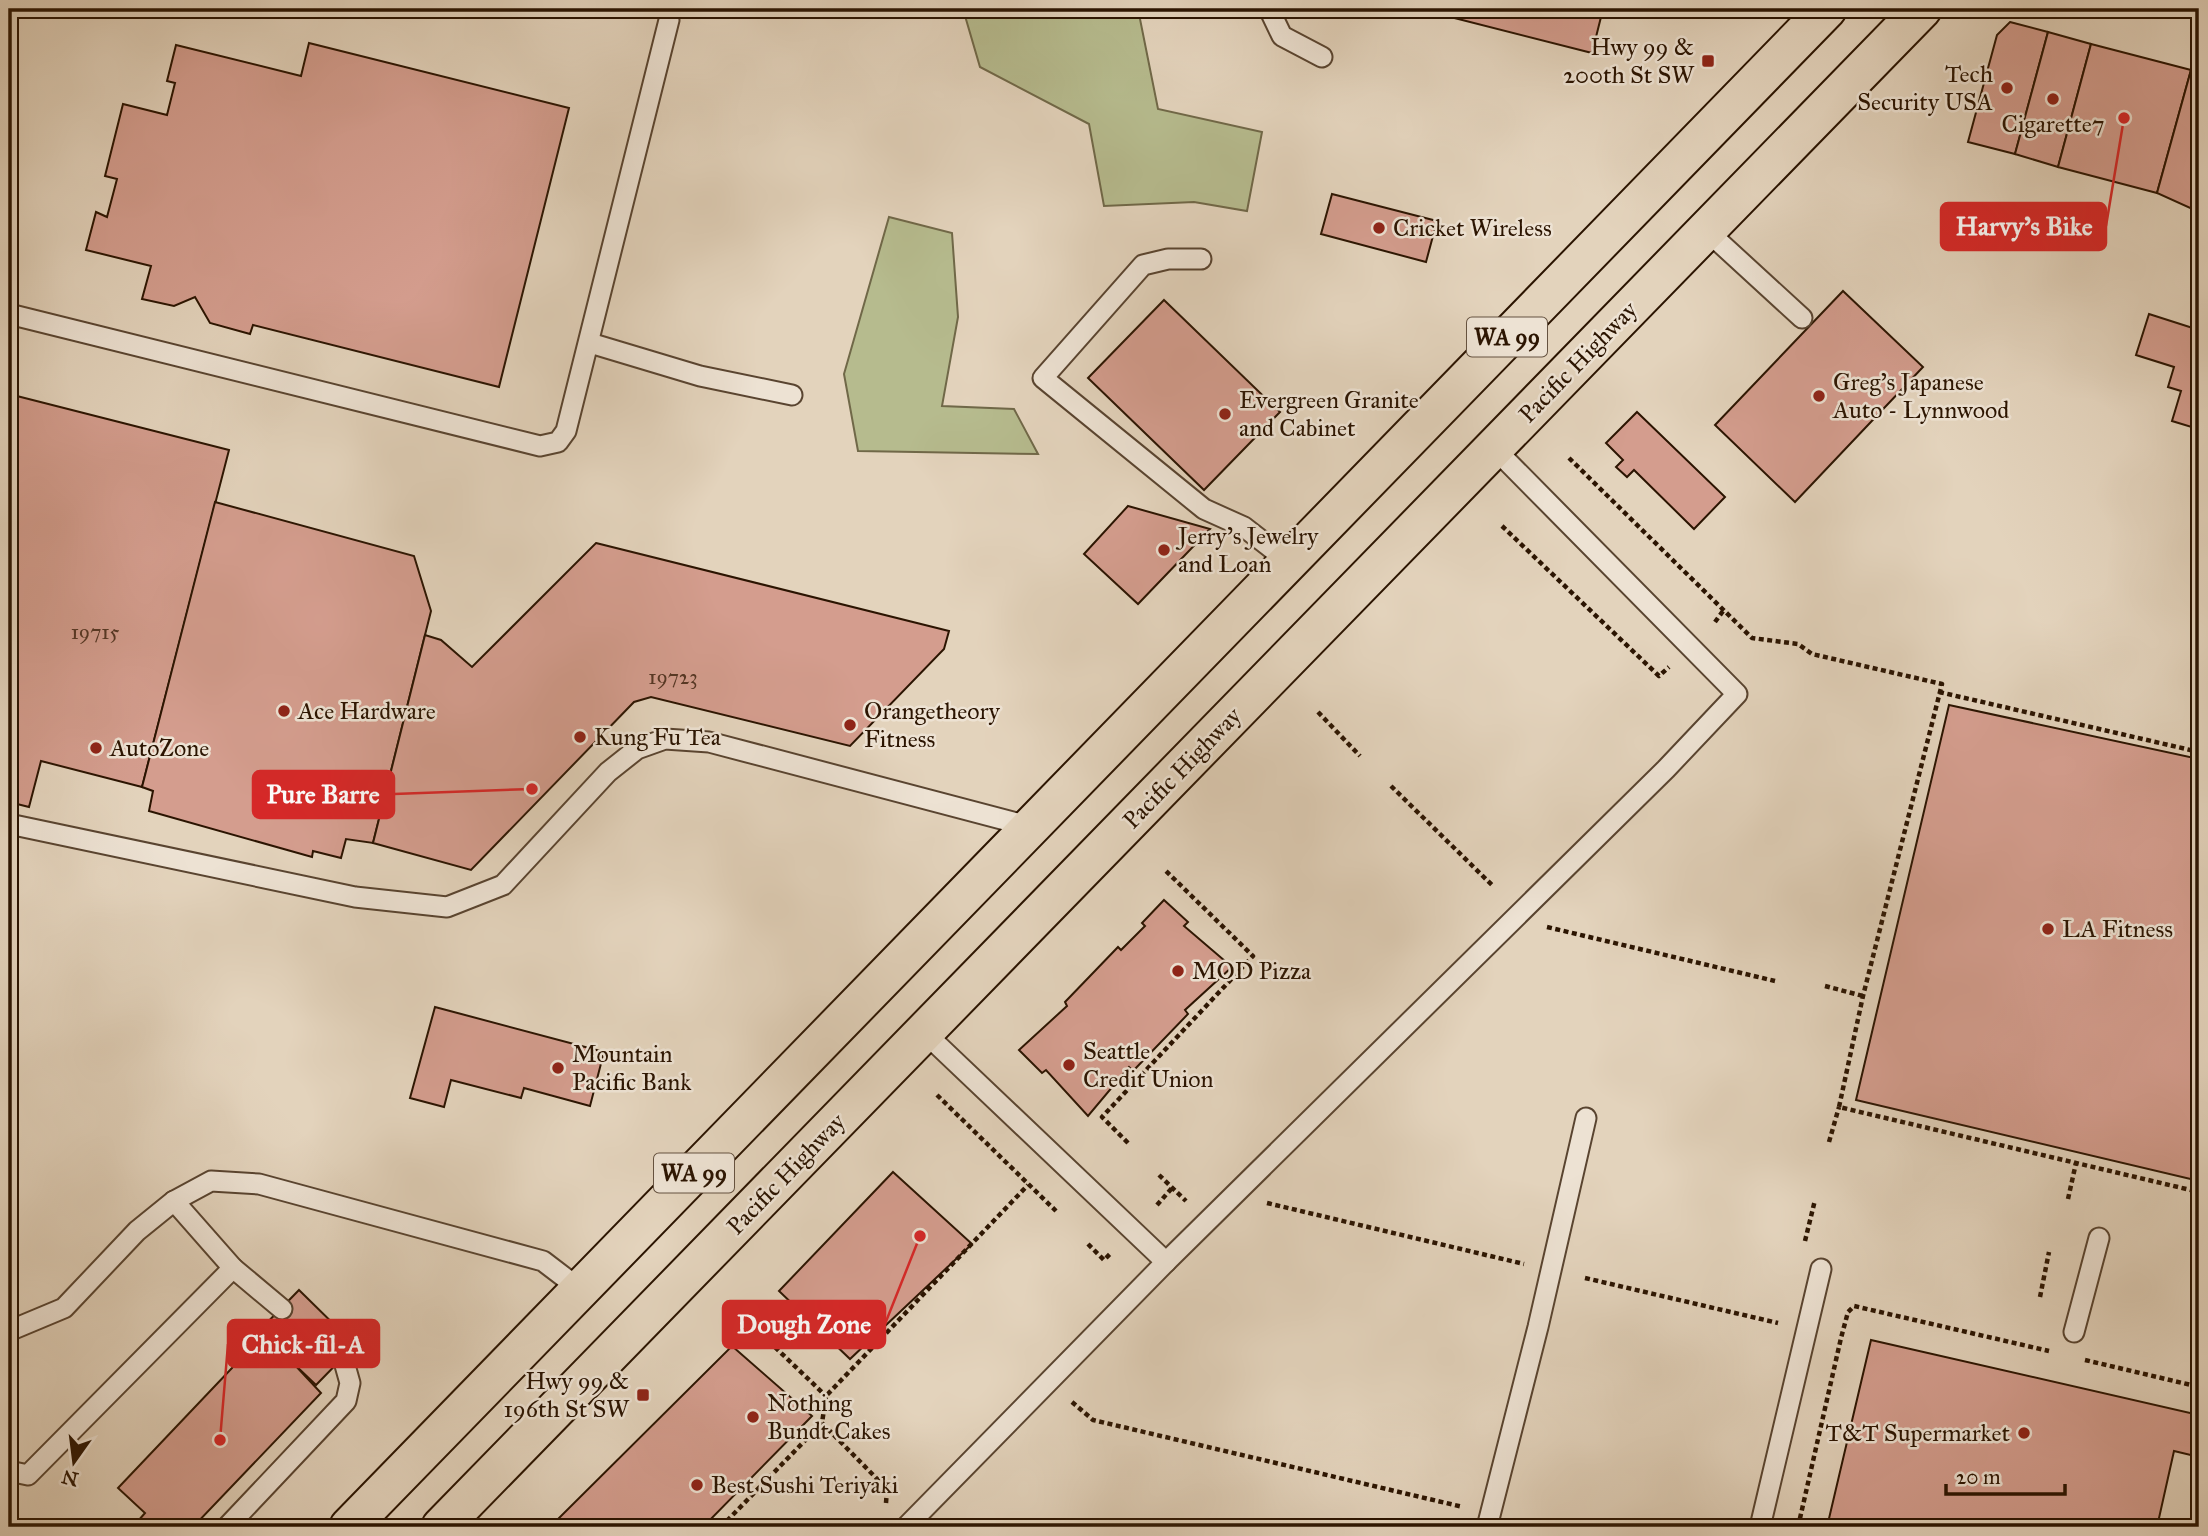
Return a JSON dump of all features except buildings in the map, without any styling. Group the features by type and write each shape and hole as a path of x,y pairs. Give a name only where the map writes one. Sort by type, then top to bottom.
{"highway":[{"name":"WA 99","path":"349,1527 1827,9"},
{"name":"Pacific Highway","path":"441,1527 1922,9"}],"lane":[{"path":"1269,9 1282,36 1322,57"},
{"path":"9,314 540,446 558,442 566,431 590,342 669,20"},
{"path":"1706,230 1802,318"},
{"path":"1201,259 1168,260 1143,265 1043,378 1203,509 1244,527 1289,562"},
{"path":"590,342 700,376 792,395"},
{"path":"906,1527 1166,1262 1666,768 1737,694 1494,448"},
{"path":"9,824 355,897 447,907 503,885 608,772 637,749 665,739 709,741 1032,827"},
{"path":"924,1032 1166,1262"},
{"path":"1487,1527 1538,1327 1586,1118"},
{"path":"9,1331 64,1308 137,1231 174,1200 211,1181 260,1184 543,1261 581,1290"},
{"path":"174,1200 233,1268 282,1308"},
{"path":"2074,1332 2099,1238"},
{"path":"9,1471 28,1475 233,1268"},
{"path":"1760,1527 1821,1269"},
{"path":"227,1527 346,1401 349,1383 343,1358"}],"path":[{"path":"1569,458 1752,638 1798,644 1812,654 1941,684 1829,1142"},
{"path":"1502,526 1659,676 1672,666"},
{"path":"1715,622 1723,611"},
{"path":"1939,692 2199,752"},
{"path":"1318,712 1360,756"},
{"path":"1391,786 1494,887"},
{"path":"1128,1143 1102,1117 1253,956 1165,870"},
{"path":"1536,925 1775,981"},
{"path":"1825,986 1863,996"},
{"path":"937,1095 1056,1211"},
{"path":"1839,1107 2199,1192"},
{"path":"2068,1199 2076,1163"},
{"path":"1159,1175 1187,1202"},
{"path":"721,1527 822,1423 826,1396 1028,1185"},
{"path":"1157,1205 1172,1188"},
{"path":"1805,1241 1815,1200"},
{"path":"1263,1202 1531,1265"},
{"path":"1088,1244 1104,1260 1117,1247"},
{"path":"2040,1297 2049,1252"},
{"path":"1585,1278 1788,1326"},
{"path":"732,1306 826,1396"},
{"path":"1798,1527 1841,1338 1848,1312 1854,1306 2057,1353"},
{"path":"2084,1359 2191,1385 2199,1381"},
{"path":"1071,1401 1093,1420 1474,1510"},
{"path":"822,1423 887,1489 886,1504"},
{"path":"1530,1521 1554,1527"}],"green space":[{"path":"963,9 1138,9 1158,109 1262,132 1247,211 1194,202 1104,206 1089,124 980,67"},
{"path":"889,217 952,233 958,317 942,406 1014,409 1038,454 858,451 844,374"}],"place":[{"name":"Hwy 99 & 200th St SW","path":"1708,61"},
{"name":"Tech Security USA","path":"2007,88"},
{"name":"Cigarette7","path":"2053,99"},
{"name":"Harvy's Bike","path":"2124,118"},
{"name":"Cricket Wireless","path":"1379,228"},
{"name":"Greg's Japanese Auto - Lynnwood","path":"1819,396"},
{"name":"Evergreen Granite and Cabinet","path":"1225,414"},
{"name":"Jerry's Jewelry and Loan","path":"1164,550"},
{"name":"Ace Hardware","path":"284,711"},
{"name":"Orangetheory Fitness","path":"850,725"},
{"name":"Kung Fu Tea","path":"580,737"},
{"name":"AutoZone","path":"96,748"},
{"name":"Pure Barre","path":"532,789"},
{"name":"LA Fitness","path":"2048,929"},
{"name":"MOD Pizza","path":"1178,971"},
{"name":"Seattle Credit Union","path":"1069,1065"},
{"name":"Mountain Pacific Bank","path":"558,1068"},
{"name":"Dough Zone","path":"920,1236"},
{"name":"Hwy 99 & 196th St SW","path":"643,1395"},
{"name":"Nothing Bundt Cakes","path":"753,1417"},
{"name":"T&T Supermarket","path":"2024,1433"},
{"name":"Chick-fil-A","path":"220,1440"},
{"name":"Best Sushi Teriyaki","path":"697,1485"}]}
